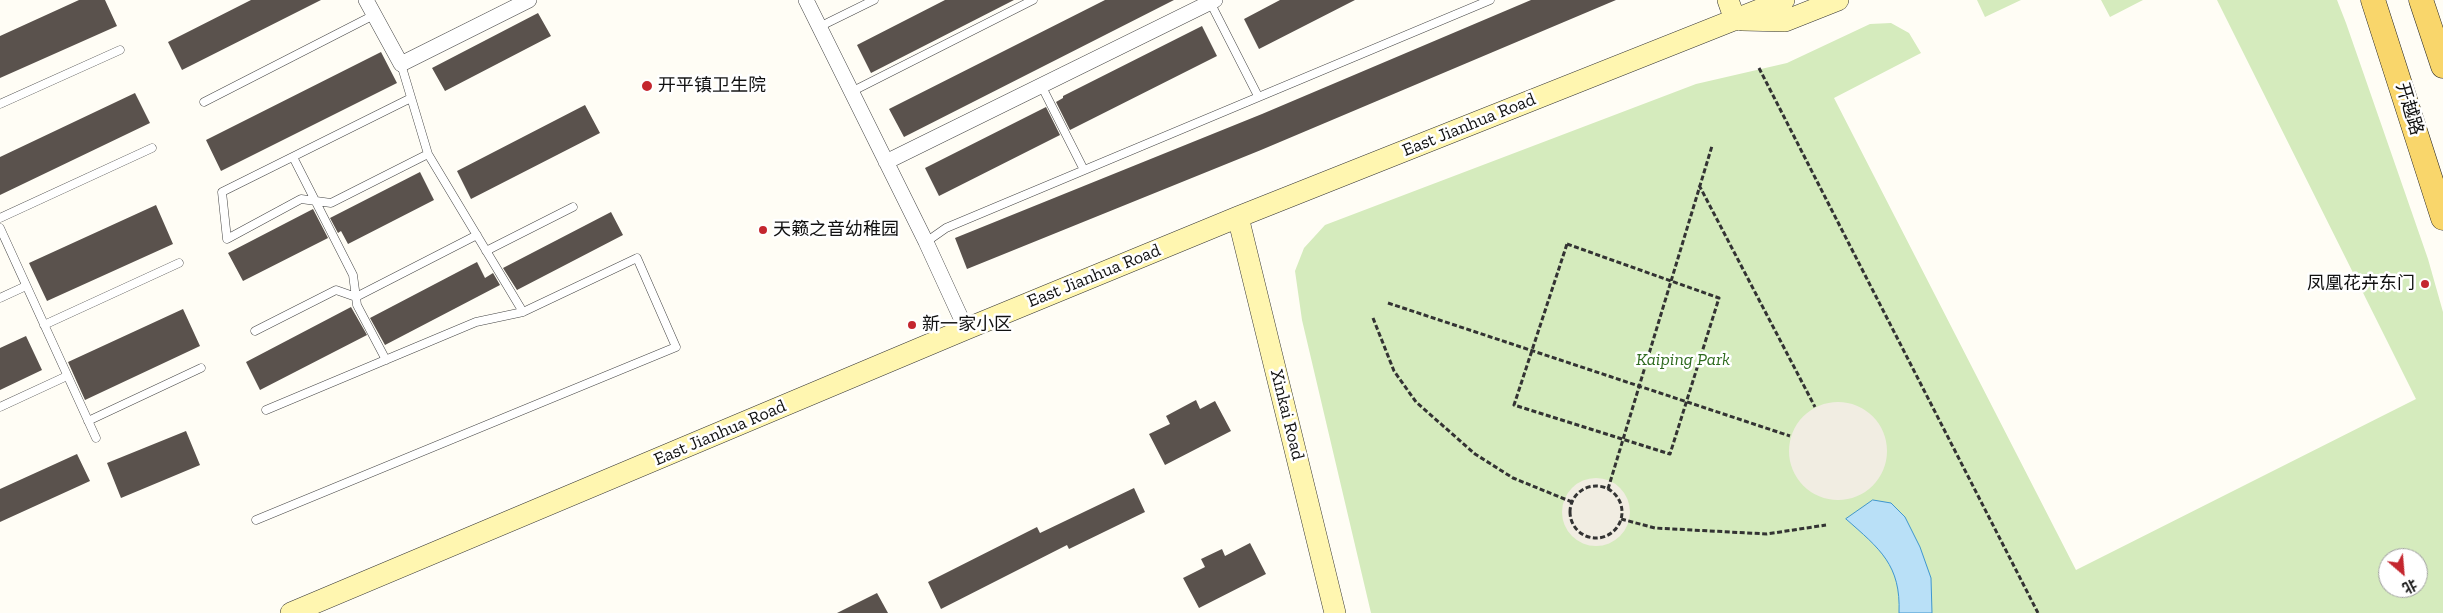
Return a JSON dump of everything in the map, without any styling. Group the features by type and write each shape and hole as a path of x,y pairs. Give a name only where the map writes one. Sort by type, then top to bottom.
{"main road":[{"path":"1728,0 1734,20"},
{"name":"East Jianhua Road","path":"291,613 966,329 1238,217 1784,0"},
{"name":"East Jianhua Road","path":"1734,20 1784,22 1838,0"},
{"name":"开越路","path":"2373,0 2443,218"},
{"path":"2421,0 2443,66"},
{"name":"Xinkai Road","path":"1238,217 1335,613"}],"street":[{"path":"366,0 401,64 529,0"},
{"path":"806,0 926,242 966,329"},
{"path":"886,162 1211,1"}],"lane":[{"path":"819,27 874,0"},
{"path":"851,92 1033,0"},
{"path":"926,242 946,228 1490,0"},
{"path":"1211,1 1258,96"},
{"path":"204,102 374,15"},
{"path":"0,104 120,50"},
{"path":"401,64 428,154 523,312"},
{"path":"1041,85 1084,170"},
{"path":"411,98 222,192 226,239 301,199 331,202 428,154"},
{"path":"0,218 152,148"},
{"path":"293,157 353,275 357,305 386,360"},
{"path":"486,251 573,208"},
{"path":"0,228 96,438"},
{"path":"255,331 336,290 356,296 476,235"},
{"path":"256,520 676,347 637,258 523,312 476,322 266,410"},
{"path":"44,325 179,263"},
{"path":"0,298 26,286"},
{"path":"88,421 200,368"},
{"path":"0,407 67,376"}],"path":[{"path":"1759,68 2038,613"},
{"path":"1608,489 1712,146"},
{"path":"1699,185 1815,407"},
{"path":"1567,244 1719,298 1670,454 1514,405 1532,351 1567,244"},
{"path":"1388,303 1790,436"},
{"path":"1373,318 1394,371 1416,402 1483,459 1513,478 1572,502"},
{"path":"1591,486 1608,489 1620,502 1621,519 1617,526 1604,536 1587,536 1574,526 1570,510 1572,502 1583,489 1591,486"},
{"path":"1621,519 1655,528 1758,533 1826,525"}],"green space":[{"path":"1977,0 2021,0 1985,17"},
{"path":"2101,0 2143,0 2110,17"},
{"name":"Kaiping Park","path":"2217,0 2337,0 2428,259 2443,312 2443,613 1371,613 1302,320 1295,271 1304,248 1325,225 1696,84 1787,63 1870,24 1891,23 1909,33 1921,53 1834,98 2076,570 2416,399"}],"shaded area":[{"path":"1838,402 1857,405 1873,416 1884,432 1887,451 1884,470 1873,486 1857,497 1838,500 1819,497 1803,486 1792,470 1789,451 1792,432 1803,416 1819,405"},
{"path":"1596,478 1609,481 1620,488 1627,499 1630,512 1627,525 1620,536 1609,543 1596,546 1583,543 1572,536 1565,525 1562,512 1565,499 1572,488 1583,481"}],"water":[{"path":"1873,500 1891,503 1905,517 1920,547 1931,578 1932,613 1899,613 1899,596 1896,582 1886,559 1846,519"}],"building":[{"path":"79,0 105,0 117,26 0,78 0,36"},
{"path":"251,0 321,0 182,70 168,42"},
{"path":"945,0 1014,0 871,73 857,45"},
{"path":"1105,0 1174,0 904,137 889,109"},
{"path":"1280,0 1355,0 1259,49 1244,19"},
{"path":"1531,0 1616,0 1261,150 967,269 955,238 1262,114"},
{"path":"538,13 551,36 445,91 432,68"},
{"path":"1202,26 1217,56 1070,130 1056,102 1063,98 1063,96"},
{"path":"381,52 397,83 221,171 206,140"},
{"path":"135,93 150,123 0,195 0,157"},
{"path":"585,105 600,133 471,199 457,171"},
{"path":"1046,107 1060,135 939,196 925,168"},
{"path":"420,172 434,200 348,244 341,231 338,233 330,218"},
{"path":"156,205 173,244 47,301 29,263"},
{"path":"313,209 328,238 243,281 228,253"},
{"path":"611,212 623,235 517,290 503,268"},
{"path":"477,262 485,278 493,273 500,285 385,345 370,318"},
{"path":"351,307 367,335 260,390 246,362"},
{"path":"183,309 200,346 85,400 68,362"},
{"path":"26,336 42,370 0,390 0,348"},
{"path":"1196,400 1200,409 1215,401 1231,431 1165,465 1149,434 1170,424 1166,416"},
{"path":"186,431 200,465 121,498 107,463"},
{"path":"77,454 90,481 0,522 0,489"},
{"path":"1134,488 1145,512 1069,549 1067,545 941,609 928,582 1037,527 1040,533"},
{"path":"1250,543 1266,574 1199,608 1183,578 1205,567 1201,559 1222,549 1225,556"},
{"path":"877,593 888,613 837,613"}],"place":[{"name":"开平镇卫生院","path":"647,86"},
{"name":"天籁之音幼稚园","path":"763,230"},
{"name":"凤凰花卉东门","path":"2425,284"},
{"name":"新一家小区","path":"912,325"}]}
